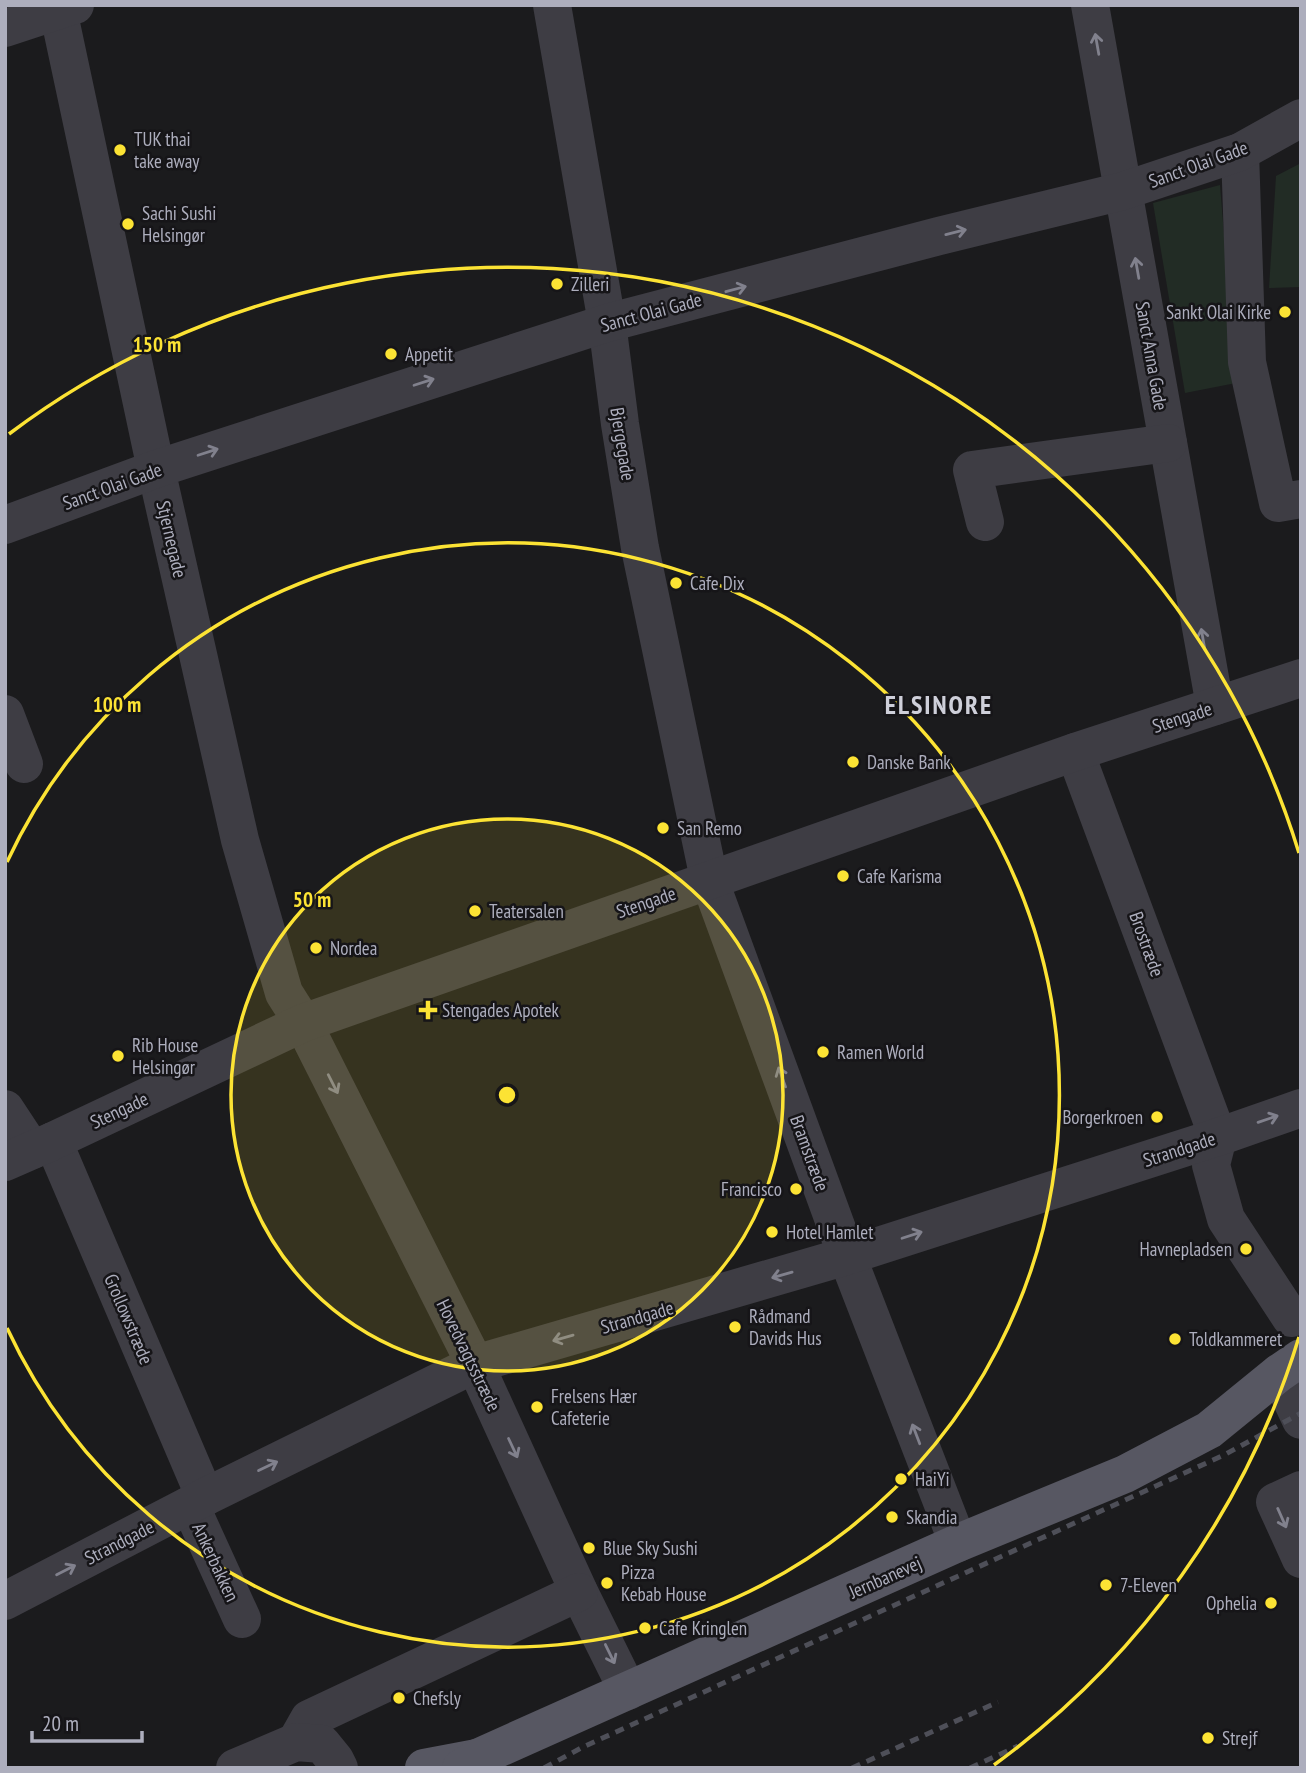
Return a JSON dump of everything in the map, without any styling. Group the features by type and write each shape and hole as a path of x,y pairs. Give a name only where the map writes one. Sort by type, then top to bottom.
{"main road":[{"name":"Jernbanevej","path":"424,1768 469,1763 958,1544 1125,1475 1209,1430 1290,1365"}],"street":[{"name":"Bjergegade","path":"552,5 607,323 640,548 709,880"},
{"name":"Sanct Anna Gade","path":"1090,5 1215,706"},
{"path":"5,28 63,7"},
{"name":"Stjernegade","path":"63,7 156,469 240,840 284,993 303,1023"},
{"name":"Sanct Olai Gade","path":"5,525 156,469 607,323 1123,191 1240,152 1301,118"},
{"path":"1240,152 1247,362 1290,501"},
{"path":"985,522 972,470 1168,443"},
{"name":"Stengade","path":"30,1151 303,1023 1075,752 1301,678"},
{"path":"5,714 24,764"},
{"name":"Brostræde","path":"1075,752 1218,1137"},
{"name":"Bramstræde","path":"709,880 847,1256 958,1544"},
{"name":"Hovedvagtsstræde","path":"303,1023 475,1364 579,1592 628,1691"},
{"name":"Strandgade","path":"5,1601 197,1501 475,1364 847,1256 1301,1108"},
{"name":"Grollowstræde","path":"5,1109 30,1151 197,1501"},
{"path":"1218,1137 1211,1165 1226,1219 1291,1318"},
{"path":"1290,1365 1301,1420"},
{"path":"1301,1490 1275,1502 1301,1559"},
{"name":"Ankerbakken","path":"197,1501 242,1619"},
{"path":"296,1742 309,1718 579,1592"},
{"path":"235,1768 296,1742 322,1744 339,1768"}],"shaded area":[{"path":"1301,163 1301,287 1269,288 1276,176"},
{"path":"1220,185 1236,383 1185,393 1153,203"}],"railway":[{"path":"544,1768 583,1747 1224,1455 1301,1413"},
{"path":"852,1768 998,1702"},
{"path":"970,1768 1018,1746"}],"place":[{"name":"TUK thai take away","path":"120,150"},
{"name":"Sachi Sushi Helsingør","path":"128,224"},
{"name":"Zilleri","path":"557,284"},
{"name":"Sankt Olai Kirke","path":"1285,312"},
{"name":"Appetit","path":"391,354"},
{"name":"Cafe Dix","path":"676,583"},
{"name":"Danske Bank","path":"853,762"},
{"name":"San Remo","path":"663,828"},
{"name":"Cafe Karisma","path":"843,876"},
{"name":"Teatersalen","path":"475,911"},
{"name":"Nordea","path":"316,948"},
{"name":"Stengades Apotek","path":"428,1010"},
{"name":"Ramen World","path":"823,1052"},
{"name":"Rib House Helsingør","path":"118,1056"},
{"name":"Borgerkroen","path":"1157,1117"},
{"name":"Francisco","path":"796,1189"},
{"name":"Hotel Hamlet","path":"772,1232"},
{"name":"Havnepladsen","path":"1246,1249"},
{"name":"Rådmand Davids Hus","path":"735,1327"},
{"name":"Toldkammeret","path":"1175,1339"},
{"name":"Frelsens Hær Cafeterie","path":"537,1407"},
{"name":"HaiYi","path":"901,1479"},
{"name":"Skandia","path":"892,1517"},
{"name":"Blue Sky Sushi","path":"589,1548"},
{"name":"Pizza Kebab House","path":"607,1583"},
{"name":"7-Eleven","path":"1106,1585"},
{"name":"Ophelia","path":"1271,1603"},
{"name":"Cafe Kringlen","path":"645,1628"},
{"name":"Chefsly","path":"399,1698"},
{"name":"Strejf","path":"1208,1738"}],"district":[{"name":"ELSINORE","path":"939,705"}]}
